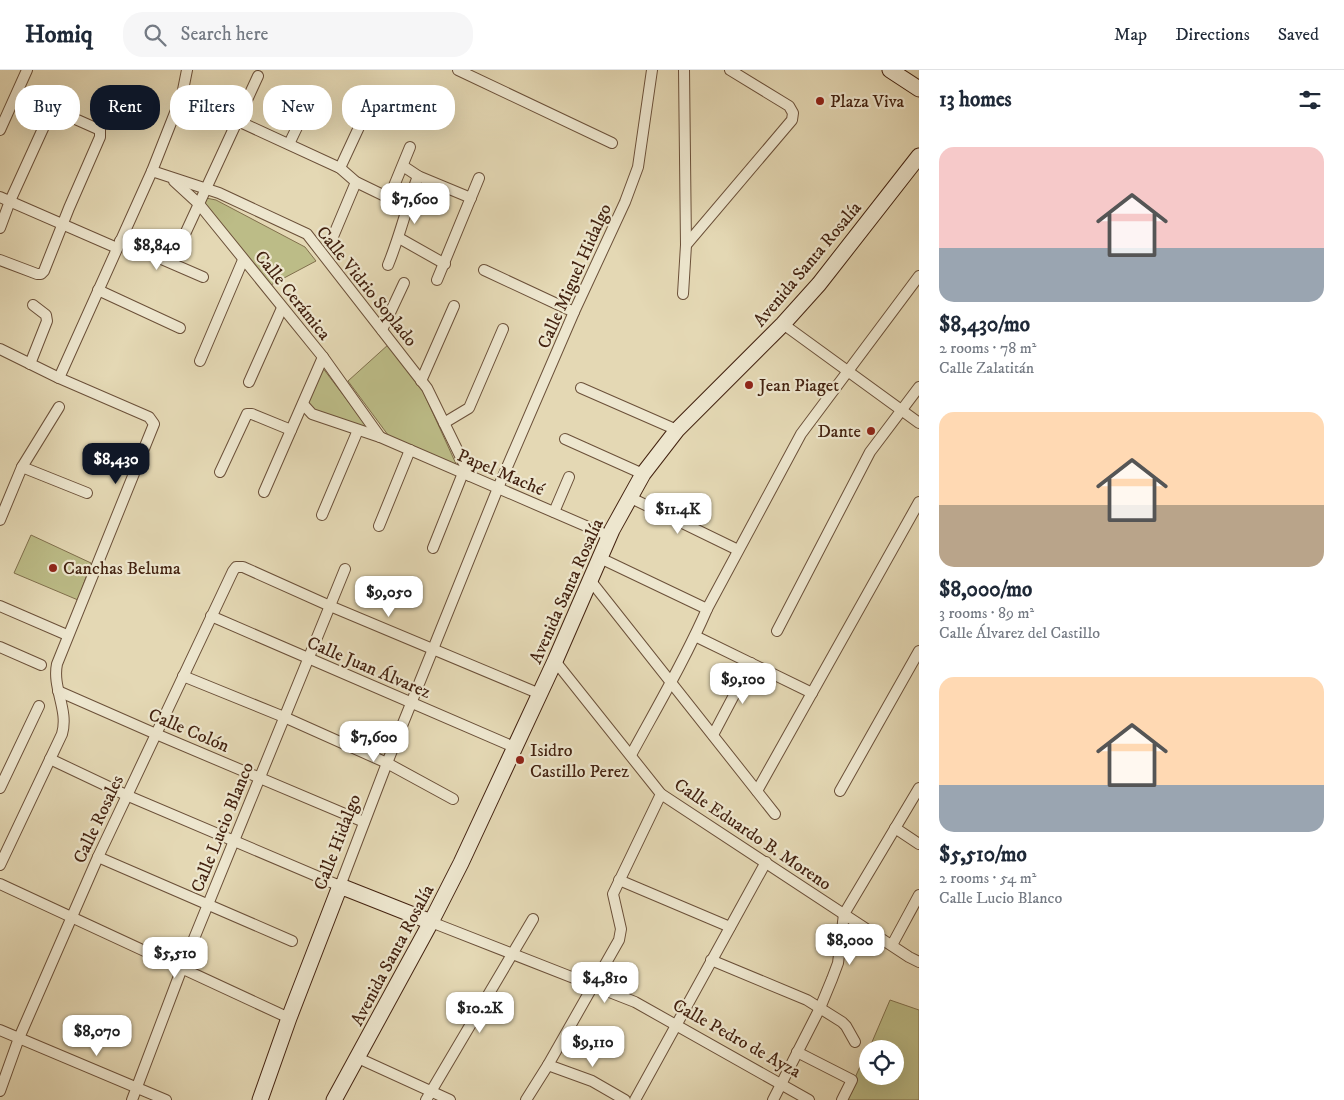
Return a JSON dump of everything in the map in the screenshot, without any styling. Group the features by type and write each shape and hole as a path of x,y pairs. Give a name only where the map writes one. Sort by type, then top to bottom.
{"street":[{"path":"0,130 26,70"},
{"path":"59,378 152,171 182,95 187,70"},
{"path":"458,70 612,142"},
{"name":"Calle Miguel Hidalgo","path":"498,488 574,312 604,251 638,167 652,70"},
{"path":"683,294 686,245 684,70"},
{"path":"686,245 792,120 793,113 789,106 730,70"},
{"path":"890,70 919,89"},
{"path":"253,87 258,76"},
{"path":"0,228 10,201 50,112 55,110 101,132 44,271 41,274 37,274 0,260"},
{"path":"253,128 340,168 356,182 407,205"},
{"path":"185,234 234,130"},
{"path":"289,144 296,130"},
{"path":"340,168 358,130"},
{"path":"388,198 410,147"},
{"name":"Avenida Santa Rosalía","path":"334,1100 461,863 555,662 610,536 643,474 677,430 784,324 852,244 919,156"},
{"path":"403,166 418,176 471,198"},
{"name":"Calle Vidrio Soplado","path":"152,171 206,189 307,234 427,388 466,475"},
{"path":"388,265 399,238 407,205 418,176"},
{"path":"437,280 479,178"},
{"name":"Calle Cerámica","path":"173,179 199,204 244,260 322,358 380,437"},
{"path":"332,240 356,182"},
{"path":"0,197 62,224 203,277"},
{"path":"399,238 445,264"},
{"path":"200,361 244,260"},
{"path":"484,270 574,312"},
{"path":"631,755 672,682 707,609 801,434 919,276"},
{"path":"382,330 404,282"},
{"path":"98,290 180,328"},
{"path":"30,364 47,320 46,316 33,305"},
{"path":"421,381 454,306"},
{"path":"249,382 282,308"},
{"path":"784,324 919,422"},
{"path":"444,423 469,408 503,329"},
{"path":"0,349 59,378 149,417 154,424 56,664 55,679 65,716 65,725 0,865"},
{"path":"264,492 322,358"},
{"path":"777,631 870,452 919,387"},
{"path":"580,388 677,430"},
{"name":"Papel Maché","path":"303,404 312,414 380,437 610,536"},
{"path":"0,520 22,467 59,406"},
{"path":"220,472 247,414 252,414 291,430"},
{"path":"322,515 358,430"},
{"path":"564,439 643,474"},
{"path":"378,526 410,450"},
{"path":"22,467 87,493"},
{"path":"433,548 466,475"},
{"path":"554,512 569,477"},
{"name":"Calle Hidalgo","path":"260,1100 289,1018 364,822 498,488"},
{"path":"630,498 738,550"},
{"path":"757,791 919,502"},
{"path":"600,558 707,609"},
{"name":"Calle Rosales","path":"0,1091 19,1038 98,857 233,570 236,567 243,567 330,606"},
{"name":"Calle Lucio Blanco","path":"132,1100 182,968 345,569"},
{"path":"590,580 775,814"},
{"path":"0,606 67,635"},
{"path":"330,606 540,694"},
{"name":"Calle Juan Álvarez","path":"211,616 514,747"},
{"path":"695,636 812,693"},
{"path":"0,647 41,665"},
{"path":"840,791 919,651"},
{"name":"Calle Eduardo B. Moreno","path":"555,662 661,794 919,962"},
{"path":"713,735 751,663"},
{"path":"183,676 387,763 453,799"},
{"name":"Calle Colón","path":"58,691 364,822"},
{"path":"1,782 39,706"},
{"path":"50,759 126,795 340,886"},
{"path":"772,1100 820,1008 838,963 844,914 919,788"},
{"path":"526,1100 548,1065 621,935 613,894 661,794"},
{"path":"895,828 919,844"},
{"path":"98,857 292,941"},
{"path":"635,1100 766,862"},
{"path":"619,880 730,927"},
{"path":"0,884 289,1018"},
{"name":"Calle Pedro de Ayza","path":"340,886 635,1002 809,1100"},
{"path":"892,946 919,895"},
{"path":"428,1096 533,919"},
{"path":"712,960 807,1000 846,1026 854,1042"},
{"path":"0,1030 166,1100"},
{"path":"797,1052 852,1080 842,1100"},
{"path":"358,1058 428,1096 450,1100"},
{"path":"548,1065 592,1081 624,1100"}],"green space":[{"path":"206,198 216,200 305,247 316,261 269,286 203,207"},
{"path":"389,344 421,387 457,466 391,439 348,381"},
{"path":"322,367 372,433 312,413 305,403"},
{"name":"Canchas Beluma","path":"31,535 91,563 78,600 14,573"},
{"path":"890,1000 919,1010 919,1100 845,1100 859,1069 859,1085 904,1085 904,1040 873,1040"}],"place":[{"name":"Plaza Viva","path":"820,101"},
{"name":"Jean Piaget","path":"749,385"},
{"name":"Dante","path":"871,431"},
{"name":"Canchas Beluma","path":"53,568"},
{"name":"Isidro Castillo Perez","path":"520,760"}]}
